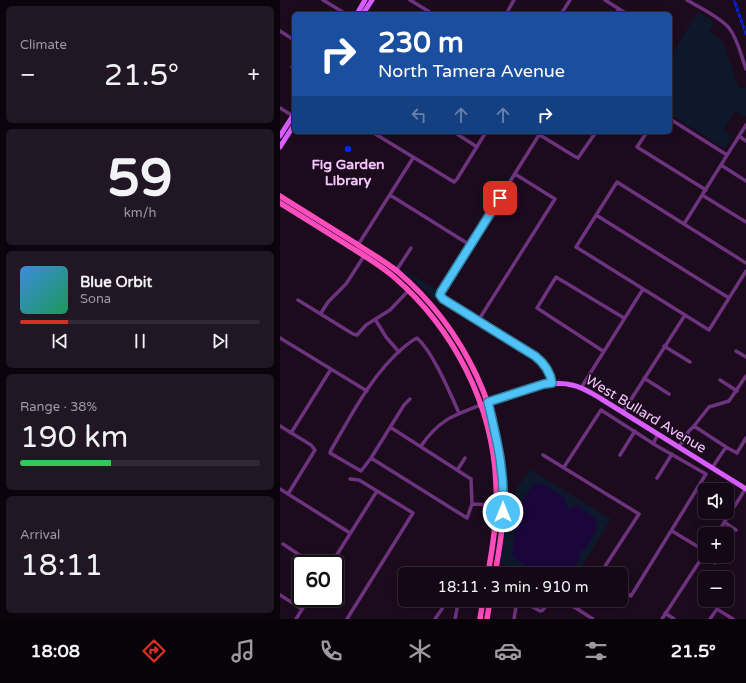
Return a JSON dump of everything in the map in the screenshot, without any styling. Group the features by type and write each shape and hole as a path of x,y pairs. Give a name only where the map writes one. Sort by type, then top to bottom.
{"main road":[{"path":"280,196 311,217 358,245 396,271 441,317 454,334 477,375 488,402 497,438 503,472 503,520 496,567"},
{"path":"280,203 382,267 411,288 451,343 468,372 481,404 492,448 496,485 496,522 489,567"},
{"path":"303,217 305,215 311,217"},
{"path":"382,267 386,267 391,271 396,271"},
{"path":"480,619 482,607"},
{"path":"487,619 488,607"}],"street":[{"path":"323,0 343,12"},
{"path":"357,12 365,0"},
{"path":"364,12 372,0"},
{"path":"410,0 430,12"},
{"path":"507,12 514,0"},
{"path":"562,12 570,0"},
{"path":"605,0 624,12"},
{"path":"687,0 729,28 734,35 746,69"},
{"path":"280,31 292,39"},
{"path":"280,108 292,115"},
{"path":"280,136 292,119"},
{"path":"672,120 727,155"},
{"path":"684,224 746,125"},
{"path":"280,147 292,128"},
{"path":"375,134 454,182 485,134"},
{"path":"457,134 477,147"},
{"path":"552,383 549,372 541,361 443,299 440,295 540,135 578,158 595,134"},
{"path":"646,134 637,147 706,190"},
{"path":"739,136 746,140"},
{"path":"358,245 413,158"},
{"path":"721,165 746,181"},
{"path":"478,321 555,199 515,174"},
{"path":"746,263 617,182 576,247 709,330 746,271"},
{"path":"390,195 470,245"},
{"path":"702,195 746,222"},
{"path":"596,215 729,298"},
{"path":"396,271 411,248"},
{"path":"321,313 328,302 346,284 364,256"},
{"path":"603,351 537,308 556,277 624,318"},
{"path":"298,300 357,335 366,325 390,310 411,288"},
{"path":"581,388 643,289"},
{"path":"623,412 685,315"},
{"path":"375,320 386,337 399,352"},
{"path":"280,338 367,391"},
{"path":"410,399 404,405 371,458 361,471 330,453 382,369 413,339 417,338 430,356 438,369 459,413"},
{"path":"664,346 690,362"},
{"path":"736,351 746,357"},
{"path":"292,433 331,369"},
{"path":"679,447 689,431 709,407 729,401 746,376"},
{"path":"644,378 669,394"},
{"path":"720,380 737,391"},
{"name":"West Bullard Avenue","path":"481,404 544,384 571,384 581,388 623,412 746,489"},
{"path":"421,446 438,426 459,413 481,404"},
{"name":"West Bullard Avenue","path":"564,467 601,410 653,444 706,474 672,531"},
{"path":"280,426 311,445 315,450 288,494"},
{"path":"694,426 737,453 746,438"},
{"path":"371,458 467,518 472,504 471,479 458,469 390,427"},
{"path":"620,455 635,431"},
{"path":"653,444 658,434"},
{"path":"712,468 726,447"},
{"path":"657,478 672,454"},
{"path":"543,455 639,514 605,567"},
{"path":"458,469 465,458"},
{"path":"347,619 413,513 359,480 350,480"},
{"path":"280,489 350,534"},
{"path":"721,527 746,489"},
{"path":"337,555 377,491"},
{"path":"472,504 496,505"},
{"path":"724,522 736,530"},
{"path":"628,594 631,596 672,531 698,549"},
{"path":"283,544 300,555"},
{"path":"662,619 698,562"},
{"path":"280,595 302,609 296,619"},
{"path":"435,619 443,607"},
{"path":"514,619 517,607"},
{"path":"532,607 540,611 545,607"},
{"path":"575,607 593,619"},
{"path":"455,619 456,609"},
{"path":"710,619 717,609 733,619"},
{"path":"665,613 674,619"}],"shaded area":[{"path":"698,12 713,21 713,25 709,31 717,36 723,43 739,89 746,87 746,116 735,111 723,130 732,138 725,149 672,115 672,54"},
{"path":"403,269 438,291 434,301 417,283 403,272"},
{"path":"530,469 611,519 581,567 508,567 501,563 507,503"},
{"path":"542,483 565,498 568,509 578,505 595,519 597,528 585,550 581,550 578,562 575,567 527,567 515,559 512,554 518,510 533,485"}],"railway":[{"path":"734,0 746,34"}],"place":[{"name":"Fig Garden Library","path":"348,149"}],"route":[{"path":"500,198 440,295 443,299 535,356 546,366 551,377 552,383 544,384 488,402 500,452 503,472 503,512"}]}
